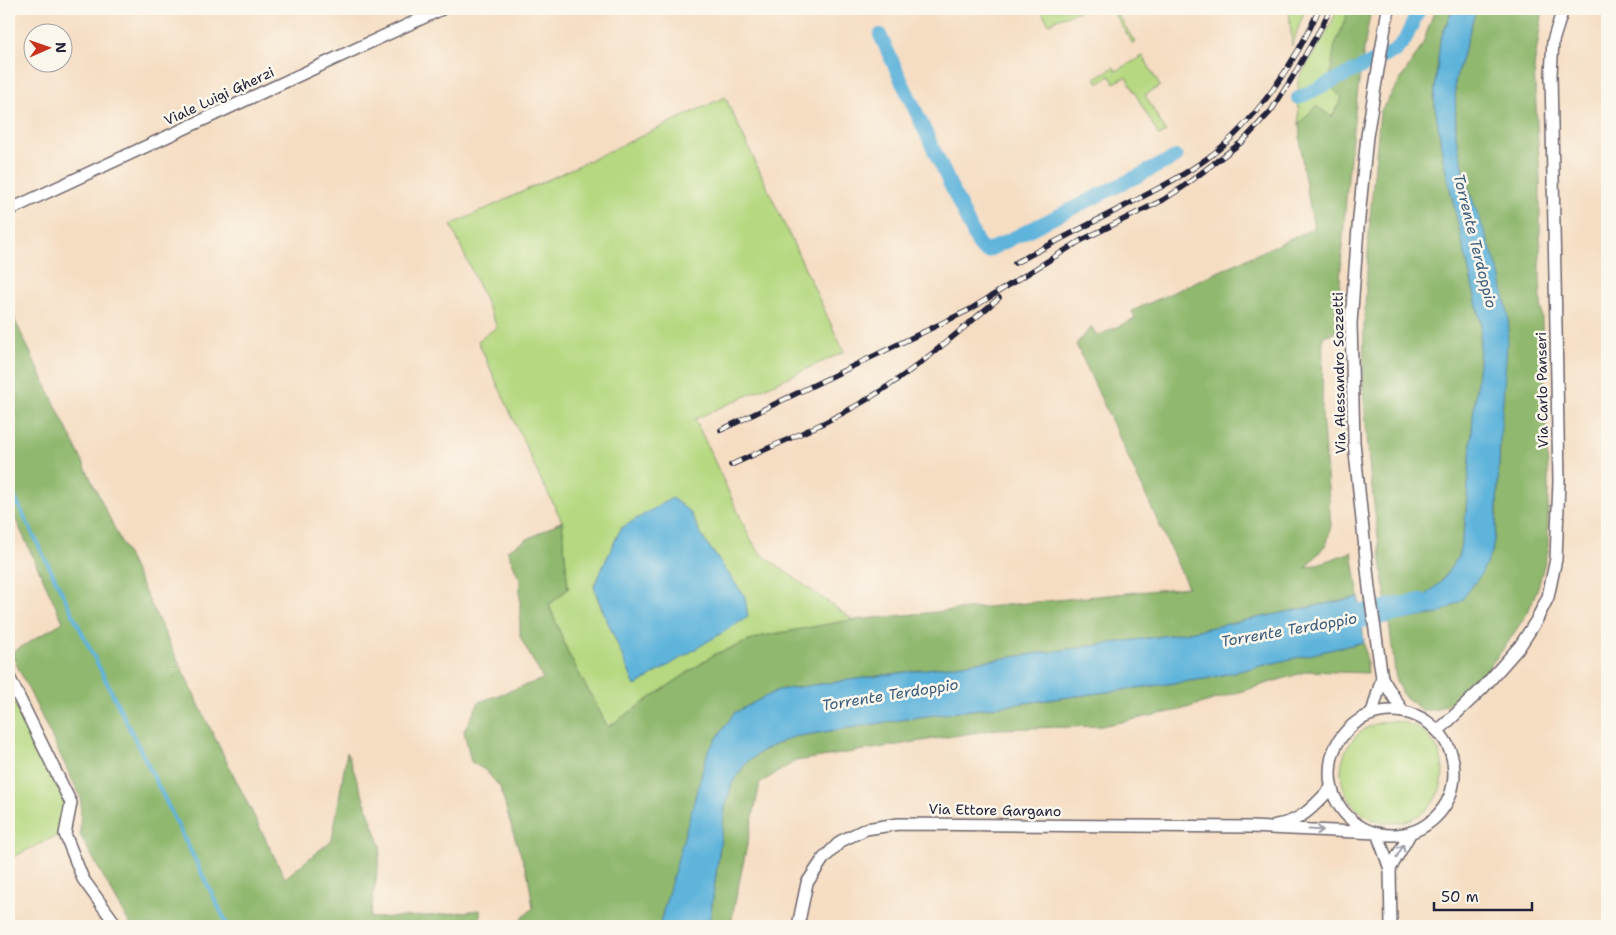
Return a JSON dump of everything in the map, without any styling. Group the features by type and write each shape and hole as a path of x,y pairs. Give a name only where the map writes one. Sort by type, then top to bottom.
{"street":[{"name":"Viale Luigi Gherzi","path":"9,210 442,9"},
{"name":"Via Alessandro Sozzetti","path":"1388,9 1366,145 1351,323 1354,442 1368,588 1382,678 1403,712"},
{"name":"Via Carlo Panseri","path":"1438,731 1482,689 1520,646 1548,597 1556,559 1559,481 1551,74 1553,41 1563,9"},
{"path":"9,677 71,803 65,834 83,879 117,926"},
{"name":"Via Alessandro Sozzetti","path":"1372,713 1382,678"},
{"path":"1388,710 1422,718 1438,731 1447,744 1452,759 1454,775 1450,793 1441,810 1428,823 1411,832 1394,835 1377,833 1361,827 1348,817 1338,804 1332,788 1330,767 1335,746 1348,729 1365,716 1388,710"},
{"name":"Via Ettore Gargano","path":"1250,827 1287,823 1308,812 1332,788"},
{"name":"Via Ettore Gargano","path":"798,926 808,883 824,859 841,841 866,830 898,824 1250,827 1377,833"},
{"path":"1390,869 1411,832"},
{"path":"1377,833 1390,869 1391,926"}],"green space":[{"path":"1040,9 1085,9 1057,19 1049,24"},
{"path":"1111,9 1114,9 1135,42 1133,44"},
{"path":"1289,9 1305,9 1292,46"},
{"path":"1338,9 1349,9 1334,49 1342,98 1331,118 1316,106 1299,124 1298,80"},
{"path":"1349,9 1371,9 1353,129 1337,332 1323,336 1322,415 1331,525 1327,543 1306,568 1352,552 1359,597 1184,633 778,690 664,909 659,926 514,926 533,908 528,875 500,787 485,770 471,762 464,731 479,702 543,679 520,637 520,580 507,550 562,521 568,589 549,605 569,655 608,727 715,654 763,636 845,621 1188,587 1076,344 1092,327 1097,336 1135,319 1132,311 1314,228 1303,169 1299,124 1316,106 1332,117 1342,98 1329,85 1334,49"},
{"path":"1435,9 1453,9 1440,40 1434,99 1443,158 1481,323 1479,363 1465,526 1458,557 1441,582 1425,596 1386,601 1370,472 1363,388 1364,325 1370,217 1380,112 1422,46"},
{"path":"1476,9 1543,9 1534,67 1540,180 1540,275 1548,472 1548,551 1538,587 1528,612 1482,677 1448,704 1435,710 1421,710 1402,694 1396,680 1389,622 1438,614 1492,552 1496,528 1500,440 1468,187 1456,137 1455,81"},
{"path":"1143,56 1160,86 1145,95 1166,132 1159,136 1126,77 1114,83 1110,76 1098,83 1095,78 1114,67 1116,71"},
{"path":"725,97 844,352 695,419 750,538 761,554 853,620 763,636 715,654 608,727 569,655 549,605 568,589 562,521 538,474 478,341 497,327 451,225","holes":["690,512 703,538 745,597 636,686 598,600 594,586 621,528"]},
{"path":"9,308 213,734 285,878 332,840 347,752 381,847 370,918 429,916 480,910 480,926 131,926 80,835 81,798 11,653 63,622 9,505"},
{"path":"1364,642 1368,673 1308,671 1180,710 1101,726 997,729 796,761 760,783 731,926 709,926 725,808 732,783 746,763 763,750 793,737 919,717 1205,679"},
{"path":"9,692 65,803 58,835 9,859"},
{"path":"1392,721 1411,725 1428,736 1439,753 1443,772 1439,791 1428,808 1411,819 1392,823 1373,819 1356,808 1345,791 1341,772 1345,753 1356,736 1373,725"}],"water":[{"path":"1453,9 1476,9 1455,81 1456,137 1468,187 1500,274 1509,319 1496,528 1492,552 1480,576 1461,601 1438,614 1389,622 1386,601 1425,596 1441,582 1458,557 1465,526 1481,323 1443,158 1434,99 1440,40"},
{"path":"672,498 690,512 703,538 745,597 748,617 635,686 594,586 621,528"},
{"path":"1359,597 1364,642 1205,679 919,717 793,737 763,750 746,763 732,783 725,808 709,926 659,926 708,751 734,713 778,690 1184,633"}],"waterway":[{"path":"1298,98 1395,51 1405,40 1419,9"},
{"path":"880,35 978,244 983,250 987,251 1176,157"},
{"path":"9,486 228,926"},
{"name":"Torrente Terdoppio","path":"1330,622 1420,605"}],"railway":[{"path":"1015,263 1167,183 1199,164 1226,143 1273,90 1299,49 1319,9"},
{"path":"721,430 969,310 1080,241 1163,200 1183,187 1243,141 1271,111 1292,78 1330,9"},
{"path":"731,465 825,422 879,392 925,359 999,298"}]}
